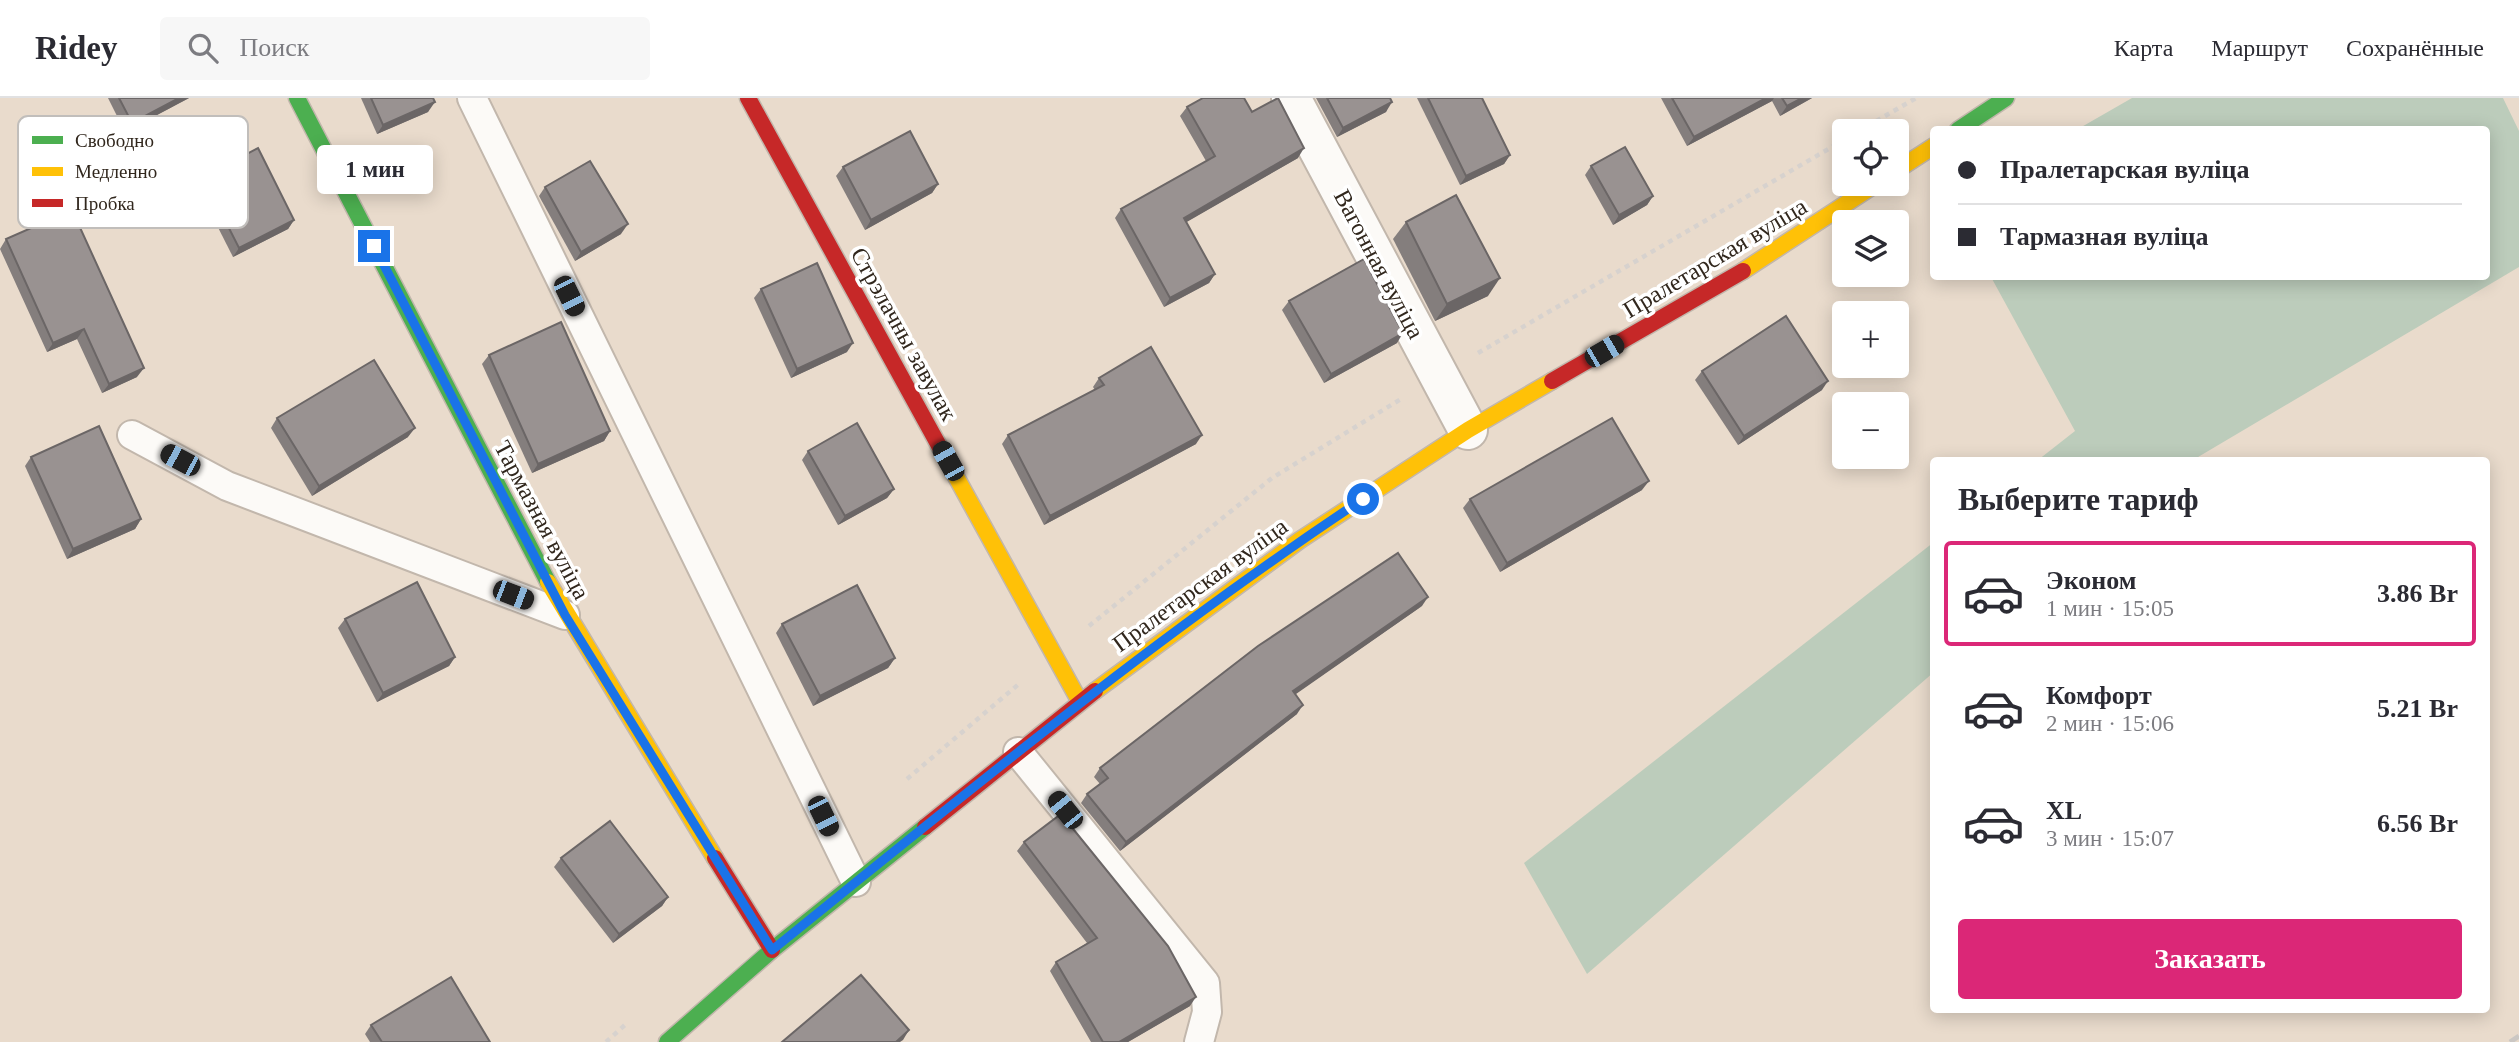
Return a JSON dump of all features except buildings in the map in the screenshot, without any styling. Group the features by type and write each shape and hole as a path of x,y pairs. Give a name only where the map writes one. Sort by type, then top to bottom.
{"street":[{"name":"Тармазная вуліца","path":"297,98 565,615 772,950"},
{"name":"Стрэлачны завулак","path":"748,98 1080,702"},
{"name":"Вагонная вуліца","path":"1291,98 1468,430"},
{"path":"1964,126 2006,98"},
{"path":"1909,162 1930,149"},
{"name":"Пралетарская вуліца","path":"667,1042 772,950 1080,702 1300,540 1468,430 1763,259 1859,196"}],"lane":[{"path":"472,98 856,882"},
{"path":"132,435 227,486 565,615"},
{"path":"1017,752 1205,983 1207,1012 1199,1042"}],"path":[{"path":"1880,119 1916,98"}],"green space":[{"path":"2132,98 2503,98 2519,131 2519,267 2198,457 2042,457 2075,431 1993,280 2490,280 2490,126 2083,126"},
{"path":"1930,545 1930,675 1587,974 1524,863"}],"railway":[{"path":"2510,1042 2519,1036"}],"traffic: fast":[{"path":"297,98 548,582"},
{"path":"1964,126 2006,98"},
{"path":"667,1042 772,950 925,827"}],"traffic: slow":[{"path":"1909,162 1930,149"},
{"path":"1743,271 1858,196"},
{"path":"1095,691 1300,540 1468,430 1552,381"},
{"path":"943,453 1080,702"},
{"path":"548,582 715,858"}],"traffic: jam":[{"path":"748,98 943,453"},
{"path":"1552,381 1743,271"},
{"path":"925,827 1095,691"},
{"path":"715,858 772,950"}],"route":[{"path":"374,246 565,615 772,950 1080,702 1300,540 1363,499"}]}
